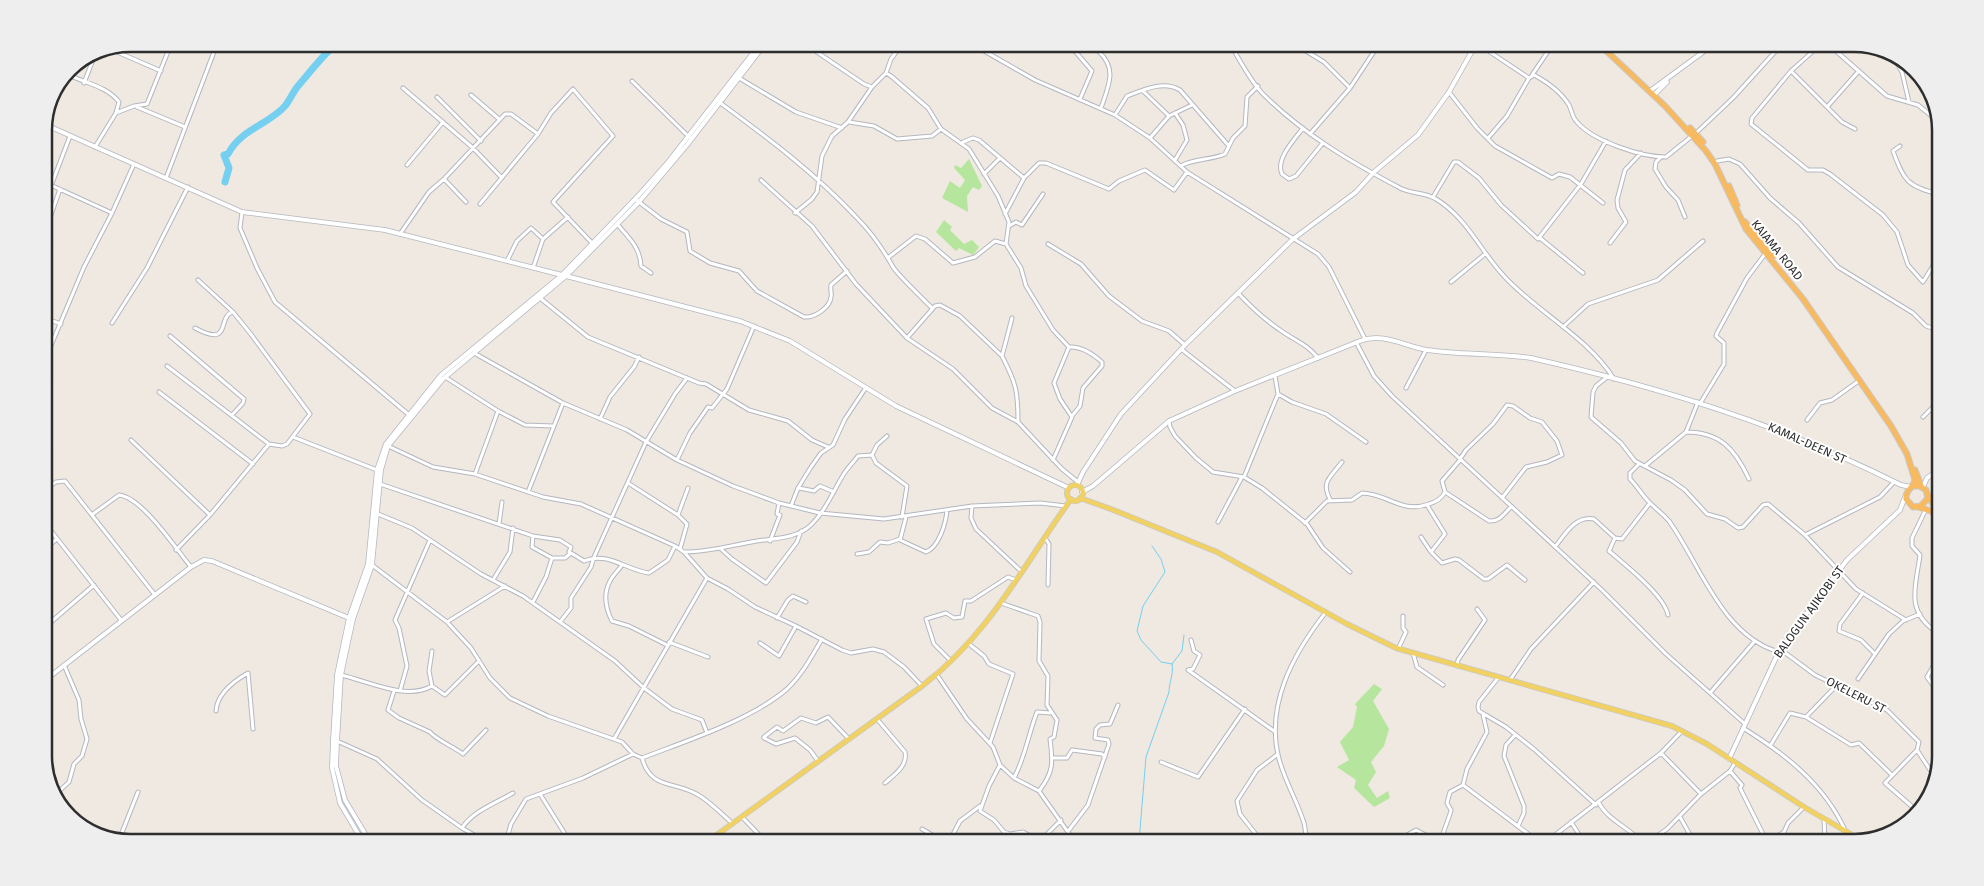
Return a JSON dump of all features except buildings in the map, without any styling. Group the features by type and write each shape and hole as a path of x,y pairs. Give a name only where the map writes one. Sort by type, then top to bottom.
{"highway":[{"name":"KAIAMA ROAD","path":"1608,52 1653,92"},
{"name":"KAIAMA ROAD","path":"1612,52 1694,134 1717,161 1746,223 1825,323 1891,420 1910,453 1922,487"},
{"name":"KAIAMA ROAD","path":"1694,134 1711,157 1742,223 1804,299 1860,379 1904,447 1914,478 1911,486"},
{"path":"1932,501 1922,487 1911,486 1906,495 1907,503 1932,512"},
{"path":"1915,507 1926,502 1928,494"}],"main road":[{"path":"1071,499 1067,495 1069,488 1078,484 1082,495 1218,552 1326,612 1398,648 1509,682 1662,722 1682,731 1851,834"},
{"path":"719,834 952,662 969,644 1001,603 1071,499 1082,495"}],"street":[{"path":"116,113 134,106 146,104 168,52"},
{"path":"166,178 214,52"},
{"path":"358,834 340,803 332,768 337,675 349,618 368,564 378,514 380,484 388,446 441,374 487,341 540,298 617,224 754,52"},
{"path":"365,834 345,800 334,751 337,741 341,675 353,619 372,565 377,470 386,444 408,414 445,377 564,276 592,243 637,200 687,145 760,52"},
{"path":"795,213 812,199 817,192 819,168 824,151 832,136 848,122 872,87 886,73 891,59 896,52"},
{"path":"986,52 1035,80 1115,115 1150,138 1187,172 1318,254 1326,262 1365,339 1235,391 1169,421 1082,495"},
{"path":"1076,52 1092,72 1080,99"},
{"path":"1099,52 1107,59 1111,70 1101,108"},
{"path":"1235,52 1262,93 1322,144 1374,172 1402,190 1433,197 1458,216 1504,277 1604,365 1614,379"},
{"path":"1308,52 1324,62 1350,88"},
{"path":"1310,134 1350,88 1374,52"},
{"path":"761,180 795,213 812,226 856,284 907,338 953,370 992,408 1018,422 1078,484 1083,472 1121,414 1183,347 1293,239 1356,192 1374,172 1418,135 1449,92 1472,52"},
{"path":"1490,52 1558,91 1569,105 1574,119 1581,127 1606,141 1641,153 1661,157 1669,155 1733,98 1775,52"},
{"path":"1489,138 1507,116 1548,52"},
{"path":"1653,92 1704,52"},
{"path":"1812,52 1792,71 1752,118 1751,124 1808,170 1823,170 1830,174 1883,215 1897,232 1908,265 1923,282 1931,269"},
{"path":"1837,52 1887,96 1922,106 1929,113"},
{"path":"120,53 161,71"},
{"path":"819,53 854,78 872,87"},
{"path":"84,83 92,63"},
{"path":"1900,68 1909,102"},
{"path":"1792,71 1842,122 1855,129"},
{"path":"1827,107 1858,72"},
{"path":"886,73 928,108 941,129 962,142 969,149 1005,214 1009,226 1006,244 1021,268 1026,286 1052,330 1069,347 1076,347 1090,353 1102,362 1102,366 1083,388 1080,406 1072,417 1053,460"},
{"path":"73,77 84,83 96,85 119,102 116,113 95,147"},
{"path":"739,78 796,112 842,128"},
{"path":"632,81 688,137"},
{"path":"1115,115 1127,96 1143,90 1172,85 1180,90 1228,145"},
{"path":"1181,166 1187,162 1198,162 1225,154 1228,145 1245,126 1247,97 1258,86"},
{"path":"404,88 473,148 502,178"},
{"path":"480,204 538,134 551,113 573,89 613,136 553,202 592,243"},
{"path":"1143,90 1169,116"},
{"path":"1449,92 1495,146 1552,178 1561,174 1580,184 1603,203"},
{"path":"471,95 499,120"},
{"path":"437,97 481,141"},
{"path":"719,102 774,142 818,180 859,220 889,257 894,268 932,308"},
{"path":"1150,138 1169,116 1192,105"},
{"path":"134,106 185,127"},
{"path":"400,234 429,192 508,113 538,134"},
{"path":"1175,113 1183,125 1187,140 1175,160"},
{"path":"407,165 443,122"},
{"path":"848,122 874,126 897,138 932,136 941,129"},
{"path":"53,128 242,212 329,221 400,234 754,326 798,345 865,389 896,406 1069,488"},
{"path":"1303,128 1286,151 1280,166 1282,174 1289,179 1296,176 1322,144"},
{"path":"53,181 70,136"},
{"path":"962,142 976,138 999,158 1022,174 1024,178"},
{"path":"1540,238 1580,184 1606,141"},
{"path":"1900,146 1893,151 1908,182 1919,190 1931,192"},
{"path":"1610,243 1626,222 1618,208 1624,172 1641,153"},
{"path":"1661,157 1656,162 1656,168 1666,187 1678,200 1685,217"},
{"path":"984,174 999,158"},
{"path":"1717,161 1729,158 1740,164 1770,198 1799,223 1838,267 1912,313 1926,326 1931,328"},
{"path":"1433,197 1454,162 1458,162 1479,178 1501,206 1534,238 1540,238 1583,272"},
{"path":"1005,214 1024,178 1039,163 1046,163 1108,189 1119,181 1145,170 1174,190 1187,172"},
{"path":"53,342 84,267 134,164"},
{"path":"444,179 466,202"},
{"path":"53,187 112,212"},
{"path":"112,323 147,268 188,187"},
{"path":"53,209 60,189"},
{"path":"1009,226 1016,222 1022,225 1043,194"},
{"path":"637,200 661,219 687,232 690,251 710,263 739,271 757,291 804,317 811,316 827,307 832,296 830,285 847,271"},
{"path":"242,212 240,228 257,268 275,302 408,414"},
{"path":"533,268 543,239 568,217"},
{"path":"617,224 636,246 640,254 641,266 651,273"},
{"path":"507,262 516,241 532,228 543,239"},
{"path":"889,257 916,236 926,239 953,263 975,257 995,241 1006,244"},
{"path":"1563,327 1588,304 1658,280 1703,241"},
{"path":"1048,244 1080,264 1109,296 1142,321 1169,331 1183,347 1235,391"},
{"path":"1645,466 1686,432 1712,380 1724,364 1725,358 1722,347 1724,343 1716,336 1746,278 1766,253"},
{"path":"1451,282 1485,254"},
{"path":"167,366 269,444 282,446 293,437 309,416 309,412 233,312 198,280"},
{"path":"1238,293 1260,316 1283,332 1303,342 1318,358"},
{"path":"540,298 588,337 706,384 759,414 788,421 812,440 828,447"},
{"path":"907,338 932,308 940,304 950,310 976,330 1002,356 1012,372 1018,395 1018,422"},
{"path":"195,328 208,335 214,334 222,330 227,315 233,312"},
{"path":"1002,356 1012,318"},
{"path":"53,321 61,324"},
{"path":"676,460 690,433 708,407 712,408 723,394 754,326"},
{"path":"170,336 244,399 243,403 232,415"},
{"name":"KAMAL-DEEN ST","path":"1365,339 1382,338 1426,350 1505,354 1556,364 1712,405 1758,421 1900,485"},
{"path":"1356,342 1374,376 1392,396 1594,582 1642,631 1744,726 1816,784 1832,805 1845,830"},
{"path":"1069,347 1054,383 1060,399 1072,417"},
{"path":"1406,388 1426,350"},
{"path":"474,353 563,403 627,430 676,460 733,486 779,503 820,513 871,519 904,517 972,506 1040,503 1066,506"},
{"path":"600,419 610,397 634,367 639,357"},
{"path":"1218,522 1243,477 1278,394 1275,376"},
{"path":"445,377 498,411 525,425 553,426"},
{"path":"560,622 570,608 571,598 591,567 611,517 646,442 687,378"},
{"path":"1606,378 1596,386 1593,392 1591,417 1621,443 1639,464 1663,474 1684,490 1709,515 1725,519 1741,528 1765,504 1805,535 1839,569 1849,584 1906,620"},
{"path":"1807,420 1820,403 1832,400 1860,379"},
{"path":"791,506 798,488 821,453 832,445 865,389"},
{"path":"159,392 253,464"},
{"path":"1278,394 1292,402 1326,414 1366,442"},
{"path":"528,492 563,403"},
{"path":"1502,498 1526,467 1547,462 1562,455 1557,441 1542,422 1530,418 1513,406 1507,405 1493,424 1466,450 1442,480 1445,492 1488,521 1499,519 1511,507"},
{"path":"1923,416 1931,408"},
{"path":"475,474 498,411"},
{"path":"1169,421 1175,436 1196,458 1219,474 1243,477 1262,488 1305,523 1323,548 1350,572"},
{"path":"1686,432 1708,432 1741,462 1749,479"},
{"path":"872,456 877,445 887,436"},
{"path":"293,437 377,470"},
{"path":"131,440 210,515"},
{"path":"176,550 210,515 269,444"},
{"path":"388,446 433,467 475,474 543,497 581,504 611,517 675,546 682,551 706,578 777,618 851,653 868,648 884,652 904,666 922,686"},
{"path":"682,551 722,549 758,540 770,541 809,527 828,504 842,476 858,456 872,456"},
{"path":"872,456 876,463 907,486 901,543 930,551 945,524 947,510"},
{"path":"1331,501 1325,490 1326,484 1342,462"},
{"path":"1639,464 1630,473 1630,479 1650,503 1668,520 1713,594 1733,621 1754,642 1710,693"},
{"path":"1922,487 1927,478 1932,475"},
{"path":"53,484 65,481 93,514 155,595"},
{"path":"1805,535 1880,497 1894,482"},
{"path":"628,483 678,515 687,524 682,551"},
{"path":"380,484 533,536 560,540 571,547 569,552 571,553"},
{"path":"1900,485 1911,486"},
{"path":"1900,485 1906,495 1900,510"},
{"path":"798,488 814,491 820,486 834,492"},
{"path":"678,515 688,488"},
{"path":"1305,523 1323,503 1352,500 1365,493 1405,507 1427,505 1443,496 1445,492"},
{"path":"93,514 119,495 126,496 146,512 191,567"},
{"path":"499,524 502,502"},
{"path":"770,541 780,515 777,514 779,503"},
{"path":"1556,547 1577,522 1590,518 1594,519 1615,538 1622,539 1650,503"},
{"path":"1427,505 1444,534 1431,552"},
{"path":"972,506 970,518 976,529 1022,572"},
{"path":"1900,510 1915,507"},
{"path":"1926,509 1912,538 1912,546 1920,555 1913,594 1923,621 1932,628"},
{"name":"BALOGUN AJIKOBI ST","path":"1729,759 1779,650 1839,569 1900,510"},
{"path":"378,514 412,528 493,580 533,602 615,660 644,688 672,709 702,720 707,733"},
{"path":"493,580 510,552 514,528"},
{"path":"722,549 732,560 766,583 797,542 801,531"},
{"path":"53,534 121,620"},
{"path":"533,536 532,548 552,558 565,558 571,553"},
{"path":"1420,537 1442,563 1455,558 1484,580 1507,565 1525,580"},
{"path":"1045,538 1049,544 1048,585"},
{"path":"1615,538 1609,551 1647,585 1665,606 1668,615"},
{"path":"53,542 57,539"},
{"path":"856,554 869,552 880,542 888,543 900,539"},
{"path":"400,692 407,666 399,628 395,620 406,590 430,540"},
{"path":"571,553 584,561 594,557 610,559 648,573 668,560 675,546"},
{"path":"533,602 546,577 552,558"},
{"path":"53,673 191,567 204,560 212,561 349,618"},
{"path":"622,564 610,580 605,595 608,614 612,621 708,657"},
{"path":"372,565 447,622 471,648 478,662 490,678 510,698 548,716 626,744 633,754 642,758 707,733 742,717 786,690 799,676 822,639"},
{"path":"952,662 934,644 926,619 946,613 954,618 962,617 965,601 971,601 1008,577 1017,581"},
{"path":"614,739 706,578"},
{"path":"1509,682 1531,649 1594,582"},
{"path":"53,620 94,585"},
{"path":"447,622 505,586"},
{"path":"1863,593 1840,624 1839,631 1861,640 1875,654"},
{"path":"777,618 788,600 794,596 806,602"},
{"path":"1001,603 1038,616 1039,620 1039,661 1048,676 1046,706 1057,720 1054,737 1050,739 1053,758 1048,778 1039,791"},
{"path":"1457,666 1458,660 1485,620 1477,609"},
{"path":"1306,834 1304,822 1287,782 1278,754 1274,731 1276,706 1291,666 1304,640 1326,612"},
{"path":"1858,679 1889,634 1906,620 1920,614"},
{"path":"1398,648 1406,632 1403,628 1403,616"},
{"path":"760,643 780,656 796,626"},
{"path":"1191,640 1194,651 1200,655 1194,669 1188,670 1274,731"},
{"name":"OKELERU ST","path":"1754,642 1779,650 1806,669 1836,686 1881,707 1893,715 1919,742 1917,750"},
{"path":"969,644 984,656 989,664 1013,674 990,743"},
{"path":"432,650 429,671 432,686 445,695 452,685 478,662"},
{"path":"1413,653 1416,667 1443,685"},
{"path":"61,790 69,782 74,764 82,756 88,739 80,719 79,700 64,664"},
{"path":"1932,668 1927,677 1932,684"},
{"path":"216,711 223,694 239,678 248,673 253,728"},
{"path":"341,675 400,692 422,690 432,686"},
{"path":"936,675 967,719 990,743 1000,765 1014,778 1039,791 1071,834"},
{"path":"1442,834 1450,814 1447,803 1450,792 1463,785 1467,769 1487,732 1483,715 1478,707 1479,702 1498,678"},
{"path":"1806,717 1836,686"},
{"path":"394,691 388,710 399,718 430,732 432,736 450,744 463,754 467,753 486,730"},
{"path":"1069,830 1088,805 1105,758 1109,742 1096,738 1096,729 1100,725 1110,724 1118,705"},
{"path":"1160,762 1198,777 1245,709"},
{"path":"1014,778 1025,757 1030,728 1037,712 1051,713"},
{"path":"1770,746 1790,713 1806,717 1851,745 1859,743 1892,775"},
{"path":"1483,715 1496,721 1515,735 1598,804 1605,812 1625,825 1634,834"},
{"path":"818,762 810,750 795,738 776,744 764,737 777,727 783,731 801,718 816,723 828,717 849,739"},
{"path":"877,719 906,752 905,763 885,783"},
{"path":"1556,834 1598,804 1661,753 1682,731"},
{"path":"1515,735 1504,750 1504,756 1524,806 1524,813 1518,826"},
{"path":"337,741 377,759 422,800 472,834"},
{"path":"1053,758 1067,758 1072,750 1102,754 1105,758"},
{"path":"1912,807 1886,785 1886,782 1917,750 1930,770"},
{"path":"1661,753 1701,794"},
{"path":"508,834 511,824 526,799 582,778 633,754"},
{"path":"1256,834 1240,814 1237,801 1257,770 1278,754"},
{"path":"642,758 645,770 652,778 699,795 733,824"},
{"path":"1658,834 1680,817 1701,794 1730,771 1735,763"},
{"path":"953,834 960,821 980,805 1000,765"},
{"path":"1730,771 1742,785 1740,788 1763,834"},
{"path":"1463,785 1528,834"},
{"path":"122,833 138,792"},
{"path":"462,828 467,821 484,809 513,793"},
{"path":"540,794 565,834"},
{"path":"980,805 980,811 994,820 1004,832 1010,834 1023,832 1026,834"},
{"path":"1781,834 1784,832 1788,822 1804,806"},
{"path":"742,817 758,834"},
{"path":"1680,817 1690,834"},
{"path":"1824,818 1825,834"},
{"path":"1047,834 1061,820"},
{"path":"1570,822 1578,834"},
{"path":"922,829 930,834"},
{"path":"1409,834 1416,830 1424,834"}],"green space":[{"path":"969,159 982,186 979,190 973,187 967,196 968,212 942,198 950,181 960,188 965,180 954,168 955,165 961,168"},
{"path":"944,220 952,227 950,230 964,244 972,240 979,247 973,255 959,248 956,251 936,232"},
{"path":"1374,684 1382,689 1373,701 1389,729 1384,746 1371,762 1376,772 1368,785 1377,798 1388,791 1390,798 1374,807 1354,788 1356,780 1337,767 1349,760 1340,742 1353,727 1357,707 1355,704"}],"waterway":[{"path":"225,182 229,168 224,155 228,154 233,146 247,133 271,118 285,106 298,86 327,52"},
{"path":"1152,546 1161,559 1165,572 1143,606 1137,631 1141,640 1161,662 1172,664"},
{"path":"1140,834 1146,757 1169,692 1172,664 1182,651 1184,635"}]}
